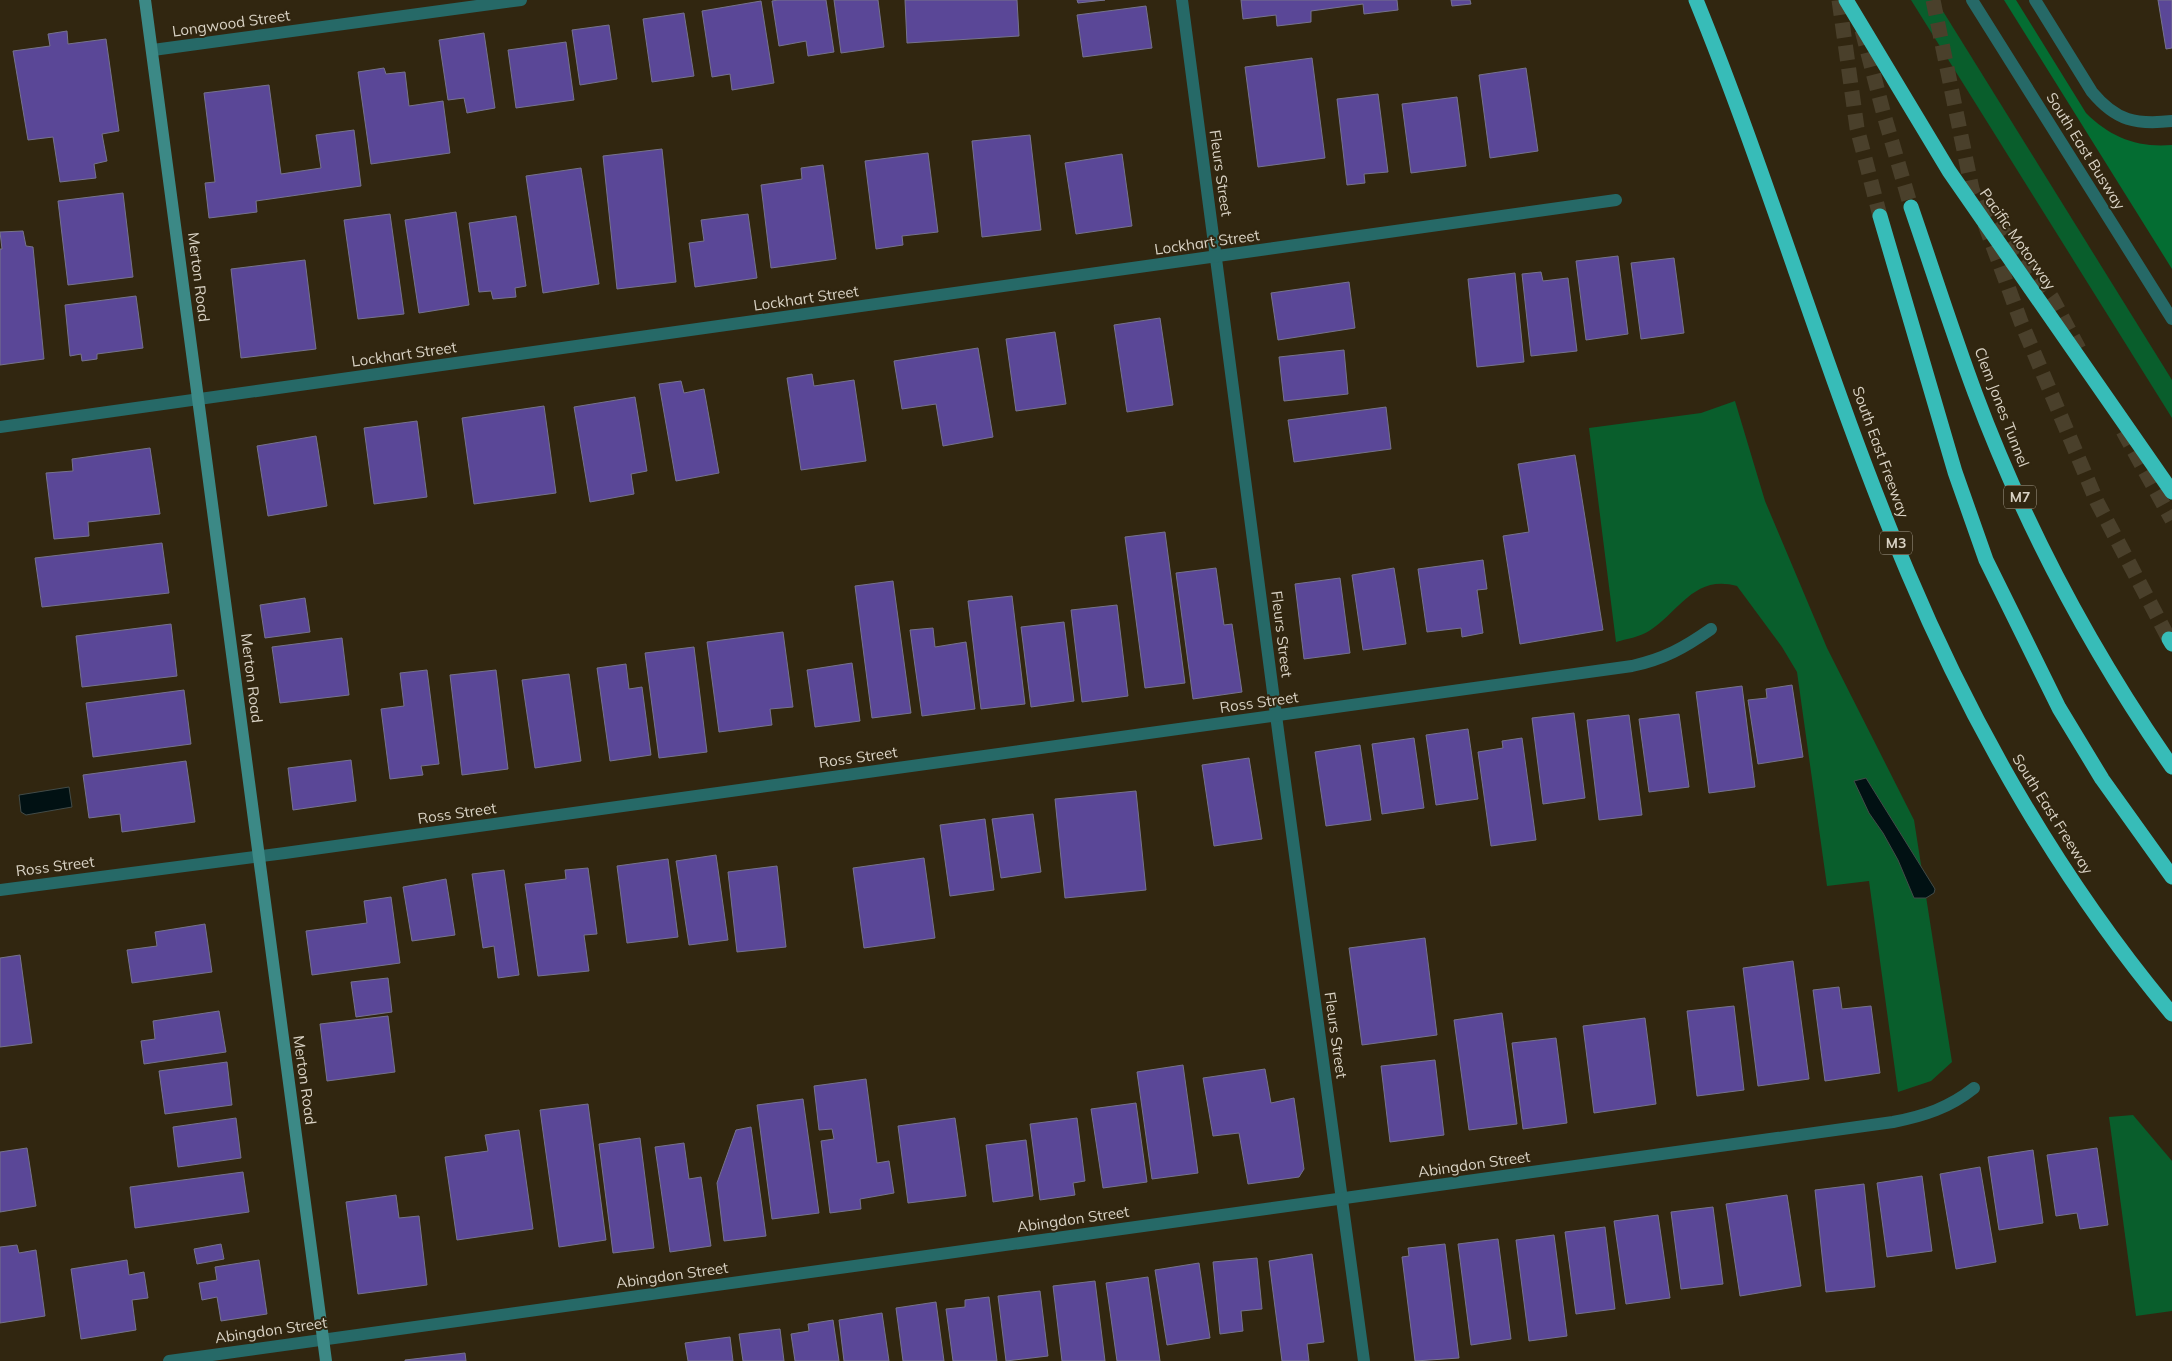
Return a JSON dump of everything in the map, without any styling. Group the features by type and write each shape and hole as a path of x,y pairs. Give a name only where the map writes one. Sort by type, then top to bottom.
{"highway":[{"name":"South East Freeway","path":"1696,0 1752,144 1868,471 1908,574 1952,670 1995,754 2043,835 2099,917 2172,1014"},
{"name":"Pacific Motorway","path":"1846,0 1949,171 2172,492"},
{"name":"Clem Jones Tunnel","path":"1911,206 1975,393 2023,504 2048,557 2103,659 2172,767"},
{"path":"1880,216 1952,462 1986,560 2059,708 2102,779 2172,877"}],"street":[{"name":"Merton Road","path":"145,0 326,1361"},
{"name":"Longwood Street","path":"153,50 521,0"},
{"name":"Fleurs Street","path":"1182,0 1276,716 1364,1361"},
{"name":"South East Busway","path":"1972,0 2172,319"},
{"path":"2035,0 2092,92 2103,106 2119,116 2137,122 2172,121"},
{"name":"Lockhart Street","path":"0,427 1216,258 1616,200"},
{"name":"Ross Street","path":"0,890 1632,666 1666,657 1711,630"},
{"name":"Abingdon Street","path":"169,1361 1893,1122 1923,1116 1945,1108 1974,1088"}],"green space":[{"path":"1911,0 1936,0 2172,380 2172,418"},
{"path":"2004,0 2016,0 2086,113 2095,121 2105,129 2136,143 2172,145 2172,269"},
{"path":"1735,401 1765,501 1827,648 1914,820 1952,1062 1931,1081 1898,1092 1869,881 1827,886 1797,672 1782,647 1737,586 1722,584 1709,585 1698,590 1660,623 1645,633 1616,642 1589,428 1701,413"},
{"path":"2133,1115 2172,1161 2172,1311 2136,1316 2109,1117"}],"shaded area":[{"path":"1866,778 1935,889 1934,893 1926,898 1914,898 1898,860 1869,813 1854,781"},
{"path":"69,787 72,807 26,815 21,812 19,795"}],"building":[{"path":"826,0 834,52 808,56 806,41 779,46 772,1"},
{"path":"834,0 878,0 884,47 841,53"},
{"path":"905,0 1017,0 1019,36 907,43"},
{"path":"1077,0 1105,0 1078,3"},
{"path":"1241,0 1397,0 1398,10 1364,14 1363,4 1311,11 1311,22 1277,26 1276,15 1243,19"},
{"path":"1451,0 1470,0 1471,4 1452,6"},
{"path":"2158,0 2172,0 2172,48 2166,49"},
{"path":"761,1 774,83 732,90 730,74 712,77 702,11"},
{"path":"1146,6 1152,48 1083,57 1077,15"},
{"path":"684,13 694,76 652,82 643,19"},
{"path":"609,25 617,79 580,85 572,30"},
{"path":"67,31 68,44 106,39 119,131 102,134 107,161 94,164 96,178 60,182 53,137 28,140 13,51 50,46 48,34"},
{"path":"484,33 495,108 467,113 464,98 448,100 439,40"},
{"path":"566,42 574,100 516,108 508,50"},
{"path":"1312,58 1325,158 1258,167 1245,67"},
{"path":"384,68 386,74 405,72 409,106 443,101 450,153 371,164 358,72"},
{"path":"1526,68 1538,151 1490,158 1479,75"},
{"path":"269,85 281,174 321,168 316,135 354,130 361,186 256,201 257,212 209,218 205,183 215,182 204,93"},
{"path":"1378,94 1388,172 1364,174 1365,183 1347,185 1337,99"},
{"path":"1457,97 1466,166 1411,173 1402,104"},
{"path":"1030,135 1041,230 982,237 972,141"},
{"path":"662,149 676,282 617,289 603,156"},
{"path":"928,153 938,232 902,236 903,245 876,249 865,161"},
{"path":"1122,154 1132,226 1076,234 1065,163"},
{"path":"823,165 836,259 771,268 761,185 802,179 801,168"},
{"path":"581,168 599,284 543,293 526,176"},
{"path":"123,193 133,277 68,285 58,201"},
{"path":"456,212 469,305 419,313 405,220"},
{"path":"390,214 404,314 358,319 344,220"},
{"path":"748,214 757,278 695,287 689,243 704,241 701,220"},
{"path":"516,216 526,286 515,288 516,297 493,299 491,291 479,292 469,223"},
{"path":"23,231 26,246 33,247 44,359 0,365 0,249 2,249 0,232"},
{"path":"1618,256 1628,334 1586,340 1576,261"},
{"path":"1674,258 1684,333 1641,339 1631,263"},
{"path":"305,260 316,349 241,358 231,269"},
{"path":"1541,272 1543,281 1568,278 1577,351 1531,356 1522,274"},
{"path":"1515,273 1524,362 1477,367 1468,279"},
{"path":"1349,282 1355,328 1278,340 1271,293"},
{"path":"136,296 143,348 97,354 97,359 82,361 81,354 70,356 65,305"},
{"path":"1160,318 1173,405 1127,412 1114,325"},
{"path":"1055,332 1066,404 1016,411 1006,339"},
{"path":"978,348 993,437 943,446 936,404 902,409 894,361"},
{"path":"1344,350 1348,394 1284,401 1279,357"},
{"path":"812,374 814,386 854,380 866,461 801,470 787,378"},
{"path":"681,381 684,393 704,389 719,473 676,481 659,384"},
{"path":"635,397 647,471 631,474 634,494 590,502 574,407"},
{"path":"544,406 556,493 474,504 462,418"},
{"path":"1386,407 1391,449 1294,462 1288,420"},
{"path":"417,421 427,497 374,504 364,428"},
{"path":"316,436 327,506 268,516 257,446"},
{"path":"150,448 160,514 88,522 89,536 54,539 46,473 73,471 72,459"},
{"path":"1575,455 1603,630 1520,644 1503,536 1529,532 1518,464"},
{"path":"1165,532 1185,683 1145,688 1125,537"},
{"path":"162,543 169,593 42,607 35,558"},
{"path":"1483,560 1487,589 1477,590 1483,633 1462,637 1461,628 1427,632 1418,569"},
{"path":"1216,568 1224,625 1232,624 1242,692 1193,699 1176,573"},
{"path":"1394,568 1406,644 1363,650 1352,575"},
{"path":"1340,578 1350,653 1304,659 1295,584"},
{"path":"893,581 911,713 872,718 855,586"},
{"path":"1012,596 1025,704 981,709 968,601"},
{"path":"305,598 310,632 265,638 260,605"},
{"path":"1117,605 1128,696 1082,702 1071,610"},
{"path":"1064,622 1074,701 1031,707 1021,627"},
{"path":"171,624 177,676 82,687 76,636"},
{"path":"933,628 935,647 966,642 975,709 922,716 910,630"},
{"path":"783,632 793,707 770,709 772,725 719,732 707,642"},
{"path":"342,638 349,695 280,703 272,647"},
{"path":"694,647 707,752 659,758 645,653"},
{"path":"852,663 860,721 815,727 807,670"},
{"path":"626,664 629,689 642,687 651,755 610,761 597,668"},
{"path":"427,670 439,764 421,766 423,775 390,779 381,709 404,706 400,673"},
{"path":"496,670 508,769 462,775 450,675"},
{"path":"569,674 581,761 535,768 522,680"},
{"path":"1792,685 1803,757 1758,764 1748,700 1767,698 1766,689"},
{"path":"1742,686 1755,787 1709,793 1696,692"},
{"path":"184,690 191,744 93,757 86,703"},
{"path":"1574,713 1585,798 1543,804 1532,718"},
{"path":"1679,714 1689,787 1649,792 1639,719"},
{"path":"1629,715 1642,815 1599,820 1587,720"},
{"path":"1468,729 1478,799 1436,805 1426,735"},
{"path":"1414,738 1424,808 1382,814 1372,744"},
{"path":"1522,738 1536,840 1491,846 1478,752 1503,748 1502,741"},
{"path":"1360,745 1371,820 1326,826 1315,752"},
{"path":"1249,758 1262,839 1214,846 1202,765"},
{"path":"351,760 356,801 293,810 288,768"},
{"path":"186,761 195,822 122,832 120,814 89,818 83,775"},
{"path":"1136,791 1146,890 1065,898 1055,799"},
{"path":"1033,814 1041,872 1001,878 992,819"},
{"path":"985,819 994,890 950,896 940,825"},
{"path":"716,855 728,940 689,945 676,861"},
{"path":"924,858 935,938 864,948 853,868"},
{"path":"668,859 678,937 627,943 617,866"},
{"path":"777,866 786,947 737,952 728,872"},
{"path":"588,868 597,934 584,935 589,971 538,976 525,884 566,879 565,870"},
{"path":"504,870 519,975 498,978 494,946 483,948 472,874"},
{"path":"446,879 455,935 412,941 403,887"},
{"path":"391,897 400,963 312,975 306,931 367,923 364,901"},
{"path":"205,924 212,972 132,983 127,950 157,946 155,932"},
{"path":"1425,938 1437,1035 1362,1045 1349,948"},
{"path":"20,955 32,1043 0,1047 0,958"},
{"path":"1793,961 1809,1079 1758,1086 1743,968"},
{"path":"388,978 392,1012 356,1017 351,982"},
{"path":"1839,987 1842,1009 1871,1006 1880,1073 1825,1081 1813,990"},
{"path":"1734,1006 1744,1090 1697,1096 1687,1011"},
{"path":"219,1011 226,1052 144,1064 141,1041 155,1039 153,1021"},
{"path":"1502,1013 1517,1124 1469,1130 1454,1020"},
{"path":"388,1016 395,1072 327,1081 320,1024"},
{"path":"1645,1018 1656,1104 1594,1113 1583,1026"},
{"path":"1556,1038 1567,1123 1523,1129 1512,1043"},
{"path":"1435,1060 1444,1135 1390,1142 1381,1066"},
{"path":"227,1062 232,1105 165,1114 159,1071"},
{"path":"1183,1065 1198,1173 1152,1179 1137,1072"},
{"path":"1265,1069 1271,1103 1294,1098 1304,1169 1299,1177 1248,1184 1239,1133 1213,1136 1203,1078"},
{"path":"866,1079 877,1163 889,1161 894,1193 860,1199 861,1209 830,1213 821,1141 834,1139 832,1129 819,1130 814,1086"},
{"path":"803,1099 819,1213 772,1219 757,1105"},
{"path":"1136,1103 1147,1182 1103,1188 1091,1109"},
{"path":"588,1104 606,1240 559,1247 540,1110"},
{"path":"236,1118 241,1158 178,1167 173,1127"},
{"path":"955,1118 966,1196 908,1203 898,1126"},
{"path":"1077,1118 1085,1181 1073,1183 1075,1195 1040,1200 1030,1124"},
{"path":"751,1127 766,1236 724,1241 717,1183 736,1130"},
{"path":"519,1130 533,1229 457,1240 445,1157 488,1151 485,1135"},
{"path":"640,1138 654,1248 613,1253 599,1144"},
{"path":"1026,1140 1033,1196 993,1202 986,1145"},
{"path":"684,1143 689,1179 701,1177 711,1246 670,1252 655,1147"},
{"path":"27,1148 36,1206 0,1212 0,1152"},
{"path":"2097,1148 2108,1225 2080,1229 2077,1213 2056,1216 2047,1155"},
{"path":"2033,1150 2043,1223 1999,1230 1988,1157"},
{"path":"1980,1167 1996,1262 1956,1269 1940,1174"},
{"path":"243,1172 249,1212 135,1228 130,1187"},
{"path":"1922,1176 1932,1251 1887,1257 1877,1183"},
{"path":"1864,1184 1875,1287 1826,1292 1815,1190"},
{"path":"396,1195 399,1218 419,1216 427,1285 358,1294 346,1202"},
{"path":"1787,1195 1801,1286 1740,1296 1726,1204"},
{"path":"1713,1207 1723,1284 1681,1289 1671,1212"},
{"path":"1658,1215 1670,1298 1626,1304 1614,1221"},
{"path":"1605,1227 1615,1309 1576,1314 1565,1232"},
{"path":"1554,1235 1567,1336 1529,1341 1516,1240"},
{"path":"1498,1239 1511,1339 1471,1345 1458,1244"},
{"path":"221,1244 224,1259 197,1264 194,1249"},
{"path":"1445,1244 1459,1358 1415,1361 1402,1257 1409,1256 1408,1248"},
{"path":"17,1245 19,1253 36,1250 45,1316 0,1323 0,1247"},
{"path":"1312,1254 1324,1342 1307,1344 1309,1361 1282,1361 1269,1261"},
{"path":"1257,1258 1262,1309 1241,1311 1243,1331 1220,1334 1213,1262"},
{"path":"127,1260 129,1275 144,1272 148,1298 132,1300 136,1330 81,1339 71,1269"},
{"path":"259,1260 267,1314 221,1321 217,1297 202,1300 199,1283 217,1280 215,1267"},
{"path":"1199,1263 1210,1338 1167,1345 1155,1270"},
{"path":"1148,1277 1160,1361 1117,1361 1106,1283"},
{"path":"1095,1281 1105,1361 1062,1361 1053,1286"},
{"path":"1040,1291 1048,1356 1006,1361 998,1296"},
{"path":"989,1297 997,1361 953,1361 946,1309 965,1307 965,1300"},
{"path":"936,1302 944,1361 903,1361 896,1308"},
{"path":"882,1313 889,1361 844,1361 839,1320"},
{"path":"833,1320 839,1361 795,1361 791,1334 809,1331 808,1324"},
{"path":"780,1329 784,1361 743,1361 739,1334"},
{"path":"730,1337 733,1361 688,1361 685,1343"},
{"path":"465,1353 466,1361 405,1361 405,1360"}],"tunnel":[{"path":"1839,0 1857,128 1880,216"},
{"path":"1933,0 1972,189 2021,322 2097,502 2169,639"},
{"path":"1862,30 1911,207"},
{"path":"1983,204 2052,298 2079,349"},
{"path":"2123,431 2172,520"}]}
